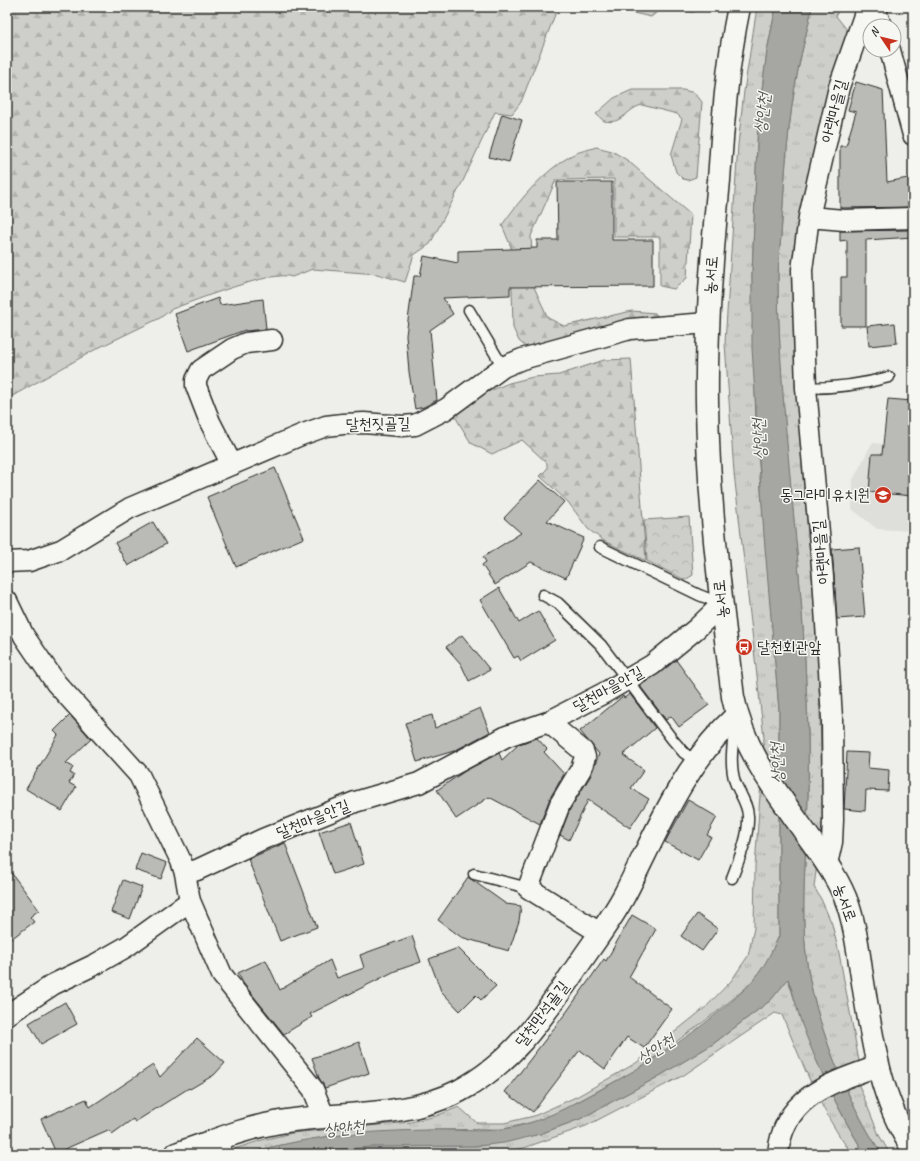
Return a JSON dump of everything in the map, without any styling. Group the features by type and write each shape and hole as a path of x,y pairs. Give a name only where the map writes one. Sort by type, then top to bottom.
{"street":[{"name":"농서로","path":"739,7 728,77 708,323 708,440 712,501 722,604 736,716 748,747 824,859 839,884 848,905 855,932 878,1066 886,1092 902,1133 913,1150"},
{"name":"아랫마을길","path":"824,859 832,842 832,711 823,577 806,388 802,270 809,217 839,87 867,7"},
{"path":"875,7 878,18"},
{"path":"892,58 913,134"},
{"path":"809,217 844,220 913,218"},
{"name":"달천짓골길","path":"7,562 29,561 61,550 130,508 301,435 326,426 364,423 402,426 415,425 446,409 503,367 522,359 630,329 708,323"},
{"path":"232,465 210,422 196,386 196,380 201,370 232,348 246,343 272,340"},
{"path":"7,600 24,636 56,683 139,775 185,873 190,901 222,975 313,1089 324,1116"},
{"name":"달천마을안길","path":"185,873 197,870 263,839 355,802 419,783 507,736 548,722 652,665 696,629 722,604"},
{"name":"달천만석골길","path":"176,1154 220,1148 274,1123 324,1116 376,1112 430,1103 459,1090 484,1075 515,1051 538,1024 624,896 668,804 696,762 714,739 736,716"},
{"path":"548,722 583,751 585,757 581,770 560,804 528,888 600,933"},
{"path":"7,1015 54,984 96,964 126,947 190,901"},
{"path":"778,1154 781,1133 786,1122 805,1099 816,1091 857,1073 878,1066"}],"lane":[{"path":"469,310 503,367"},
{"path":"806,388 841,387 866,384 889,377"},
{"path":"600,547 699,595 722,604"},
{"path":"543,595 558,603 601,645 672,739 684,753 696,762"},
{"path":"732,878 746,837 748,823 746,806 736,783 732,768 736,716"},
{"path":"474,874 528,888"}],"shaded area":[{"name":"동그라미유치원","path":"872,443 913,447 913,531 877,529 852,509 853,480"}],"green space":[{"path":"7,7 558,7 521,102 512,114 495,112 463,181 430,244 414,255 405,282 377,274 313,269 292,277 283,276 269,278 234,287 172,309 160,318 98,348 7,399"},
{"path":"607,7 702,7 693,12 662,8 651,17"},
{"path":"757,7 776,7 767,51 758,120 752,274 756,429 779,710 779,936 765,966 747,987 713,1015 640,1068 557,1113 537,1121 504,1129 432,1130 330,1136 266,1148 249,1154 218,1154 262,1140 292,1133 411,1122 436,1116 459,1107 477,1123 504,1123 534,1116 578,1096 636,1063 706,1007 731,981 748,956 754,928 755,867 764,738 734,473 725,343 738,145 744,91"},
{"path":"812,7 839,7 836,16 848,31 838,59 795,286 800,440 818,644 823,818 814,887 832,924 839,953 859,1061 857,1065 852,1068 879,1135 890,1154 882,1154 869,1134 846,1089 836,1065 819,1017 808,970 805,948 804,882 808,780 807,711 800,582 782,381 779,331 778,265 789,127 798,70"},
{"path":"632,90 683,90 695,93 702,102 696,177 688,180 683,179 676,172 671,155 682,119 677,114 642,105 616,121 604,121 596,114 614,98"},
{"path":"596,147 612,151 627,160 691,215 687,278 674,289 660,286 660,237 614,237 614,179 556,180 531,236 534,287 548,318 564,326 632,311 655,313 660,319 527,348 519,341 513,328 511,247 502,225 525,195 552,169 562,161 575,154"},
{"path":"631,359 646,561 604,541 588,529 568,502 540,476 547,469 547,463 522,440 492,454 471,443 453,413 480,395 509,383 533,377 559,375 604,360"},
{"path":"689,517 693,575 685,580 647,561 644,520"},
{"path":"788,979 820,1069 841,1113 865,1154 852,1154 841,1138 813,1087 782,1015 775,1013 684,1075 586,1126 524,1148 489,1154 309,1154 330,1150 371,1147 477,1146 540,1134 580,1119 656,1078 713,1044 771,1000"}],"water":[{"name":"상안천","path":"776,7 812,7 798,70 789,127 778,265 779,331 782,381 800,582 807,711 808,780 804,882 805,948 813,993 827,1041 846,1089 869,1134 882,1154 865,1154 847,1123 830,1091 802,1025 788,979 771,1000 713,1044 656,1078 580,1119 540,1134 504,1143 477,1146 371,1147 330,1150 309,1154 249,1154 293,1142 339,1135 408,1131 495,1130 517,1127 541,1119 618,1080 657,1057 695,1031 747,987 765,963 779,936 779,710 764,536 752,348 752,274 758,120 767,51"}],"building":[{"path":"856,82 883,90 887,182 913,177 913,207 840,208 840,146 846,146 856,112 848,110"},
{"path":"502,114 522,120 509,162 489,157"},
{"path":"557,182 612,182 612,240 653,240 653,286 510,287 510,295 443,298 453,314 430,330 437,400 424,407 415,409 409,372 406,335 414,276 420,276 424,256 458,263 458,251 537,248 537,240 558,240"},
{"path":"913,230 913,237 866,240 866,326 841,326 841,277 847,277 847,240 840,241 840,231"},
{"path":"218,298 220,305 263,299 266,329 245,330 188,351 175,314"},
{"path":"895,323 897,343 869,346 867,326"},
{"path":"888,399 913,401 913,496 869,492 872,454 882,454"},
{"path":"275,468 304,538 236,567 207,497"},
{"path":"540,480 564,502 547,521 584,538 566,578 531,562 495,585 482,565 486,562 483,557 521,533 504,518"},
{"path":"153,522 166,544 128,566 115,543"},
{"path":"859,547 865,617 837,619 832,549"},
{"path":"499,588 519,623 538,611 555,640 521,661 518,656 514,658 480,600"},
{"path":"462,635 490,670 469,681 461,664 446,647"},
{"path":"676,660 709,705 679,727 671,716 666,720 640,686"},
{"path":"630,694 655,728 623,755 644,770 631,788 649,799 630,828 588,800 569,840 560,835 570,809 591,775 599,754 580,731 623,696 624,698"},
{"path":"480,708 490,732 454,751 417,762 405,723 432,715 435,728"},
{"path":"70,715 91,739 66,763 73,767 70,773 74,775 69,783 76,787 62,811 26,789 58,735 54,731"},
{"path":"537,738 547,749 544,752 564,774 550,798 540,824 489,797 456,819 437,790 465,771 499,753 502,760 519,744"},
{"path":"847,752 869,753 868,768 889,770 888,791 866,790 865,811 844,809"},
{"path":"688,800 717,817 707,835 711,837 698,860 665,842"},
{"path":"351,822 364,864 333,874 319,832"},
{"path":"285,843 317,927 280,941 248,859"},
{"path":"141,853 167,863 161,879 135,870"},
{"path":"7,867 39,910 30,917 34,922 7,942"},
{"path":"468,877 506,904 521,906 519,921 509,951 461,937 438,920"},
{"path":"123,880 142,887 130,919 111,912"},
{"path":"697,914 718,929 702,951 681,936"},
{"path":"632,915 656,929 629,977 672,1009 644,1048 627,1037 605,1069 580,1050 533,1112 505,1092 568,1010 604,959 606,961"},
{"path":"412,936 421,962 395,971 310,1014 312,1017 284,1034 243,983 238,973 266,960 280,990 330,960 337,978 364,968 360,955"},
{"path":"458,948 496,986 481,1000 476,995 460,1011 441,991 429,959"},
{"path":"65,1002 77,1024 41,1044 29,1023"},
{"path":"197,1038 225,1063 214,1075 190,1089 189,1088 135,1122 133,1119 112,1134 108,1130 56,1153 41,1119 86,1099 90,1107 153,1065 160,1077"},
{"path":"359,1042 369,1073 325,1088 319,1078 312,1058"}],"place":[{"name":"동그라미유치원","path":"883,495"},
{"name":"달천회관앞","path":"744,647"}]}
